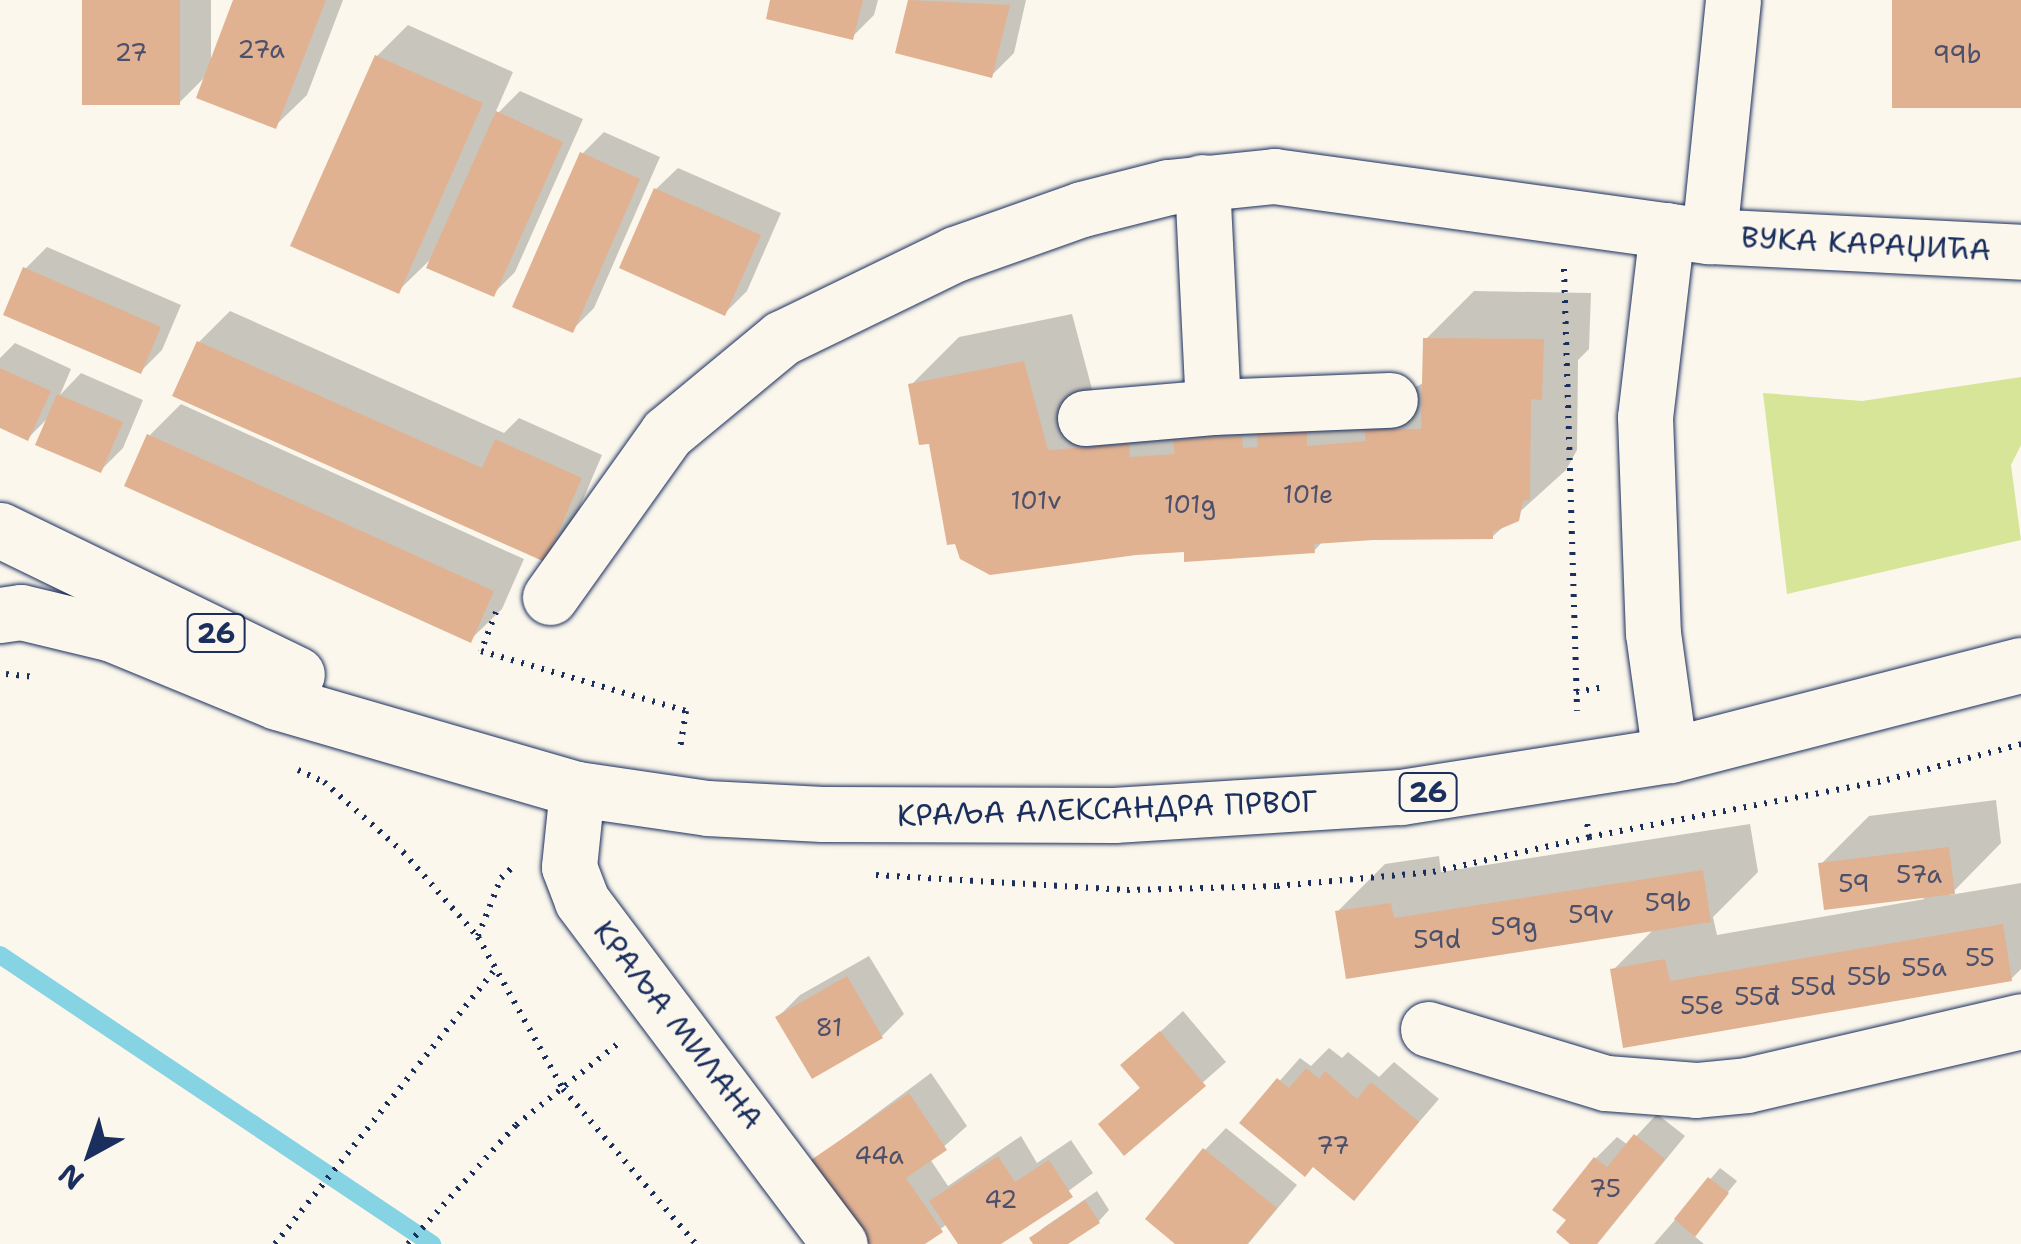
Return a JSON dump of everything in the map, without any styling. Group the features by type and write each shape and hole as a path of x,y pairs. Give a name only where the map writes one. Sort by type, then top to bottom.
{"street":[{"name":"ВУКА КАРАЏИЋА","path":"1670,755 1653,633 1645,417 1688,233 1733,0"},
{"path":"550,597 667,433 782,338 955,254 1082,209 1202,182 1309,179 1688,233"},
{"path":"1202,182 1213,406"},
{"name":"ВУКА КАРАЏИЋА","path":"1688,233 2021,252"},
{"path":"1084,418 1213,406 1390,400"},
{"name":"КРАЉА АЛЕКСАНДРА ПРВОГ","path":"0,530 281,664 425,748"},
{"name":"КРАЉА АЛЕКСАНДРА ПРВОГ","path":"0,615 21,612 112,634 277,702 577,789 671,804 822,814 1233,812 1401,796 1670,755 2021,665"},
{"name":"КРАЉА МИЛАНА","path":"577,789 569,851 573,882 840,1244"},
{"path":"1428,1028 1606,1083 1696,1090 1748,1084 2021,1021"}],"path":[{"path":"1563,217 1579,768 1589,837"},
{"path":"550,597 510,574 481,650 686,711 671,804"},
{"path":"0,673 54,680"},
{"path":"871,874 1127,890 1277,886 1434,872 1589,837 1888,780 2021,744"},
{"path":"288,766 324,782 403,852 478,937 493,972 564,1089 696,1244"},
{"path":"275,1244 344,1153 493,972"},
{"path":"408,1244 516,1126 664,1006"}],"green space":[{"path":"2021,377 2021,445 2011,465 2021,540 1787,594 1763,393 1862,401"}],"building":[{"path":"82,0 180,0 180,105 82,105"},
{"path":"233,0 326,0 276,129 196,98"},
{"path":"770,0 863,0 853,40 766,19"},
{"path":"908,0 1010,5 992,78 895,53"},
{"path":"1892,0 2021,0 2021,108 1892,108"},
{"path":"375,55 483,103 399,294 290,246"},
{"path":"496,111 563,142 494,297 426,268"},
{"path":"580,152 640,179 573,333 512,307"},
{"path":"654,188 761,235 725,316 619,268"},
{"path":"23,267 161,327 141,374 3,315"},
{"path":"1423,338 1544,339 1542,400 1531,399 1530,500 1523,501 1519,521 1493,532 1493,539 1314,544 1315,553 1184,562 1184,552 1136,555 990,575 960,559 955,544 947,545 929,444 919,445 908,384 1024,361 1048,450 1129,444 1130,457 1175,454 1173,440 1242,436 1243,448 1258,447 1257,434 1307,431 1307,446 1366,441 1364,429 1421,429"},
{"path":"197,341 482,468 495,439 582,478 545,562 172,396"},
{"path":"0,368 51,391 28,441 0,428"},
{"path":"57,394 123,422 101,473 35,445"},
{"path":"147,434 494,591 471,643 124,486"},
{"path":"1949,847 1955,894 1824,910 1818,863"},
{"path":"1703,870 1711,922 1346,979 1335,911 1391,903 1394,918"},
{"path":"2003,924 2012,981 1623,1048 1610,969 1665,959 1670,981"},
{"path":"847,976 883,1038 812,1079 775,1017"},
{"path":"1160,1031 1206,1086 1124,1156 1098,1124 1140,1088 1120,1065"},
{"path":"1306,1068 1319,1079 1325,1071 1357,1099 1371,1082 1419,1122 1354,1201 1313,1167 1305,1177 1239,1123 1277,1078 1289,1088"},
{"path":"909,1093 947,1150 906,1178 943,1232 925,1244 869,1244 811,1160"},
{"path":"1634,1134 1665,1159 1597,1244 1570,1244 1556,1232 1566,1220 1552,1210 1594,1157 1607,1167"},
{"path":"1203,1148 1277,1208 1247,1244 1175,1244 1145,1219"},
{"path":"998,1156 1015,1182 1049,1160 1073,1197 1001,1244 958,1244 929,1201"},
{"path":"1708,1177 1729,1193 1695,1237 1674,1219"},
{"path":"1085,1200 1100,1223 1068,1244 1033,1244 1029,1238"}],"waterway":[{"path":"0,955 432,1244"}]}
